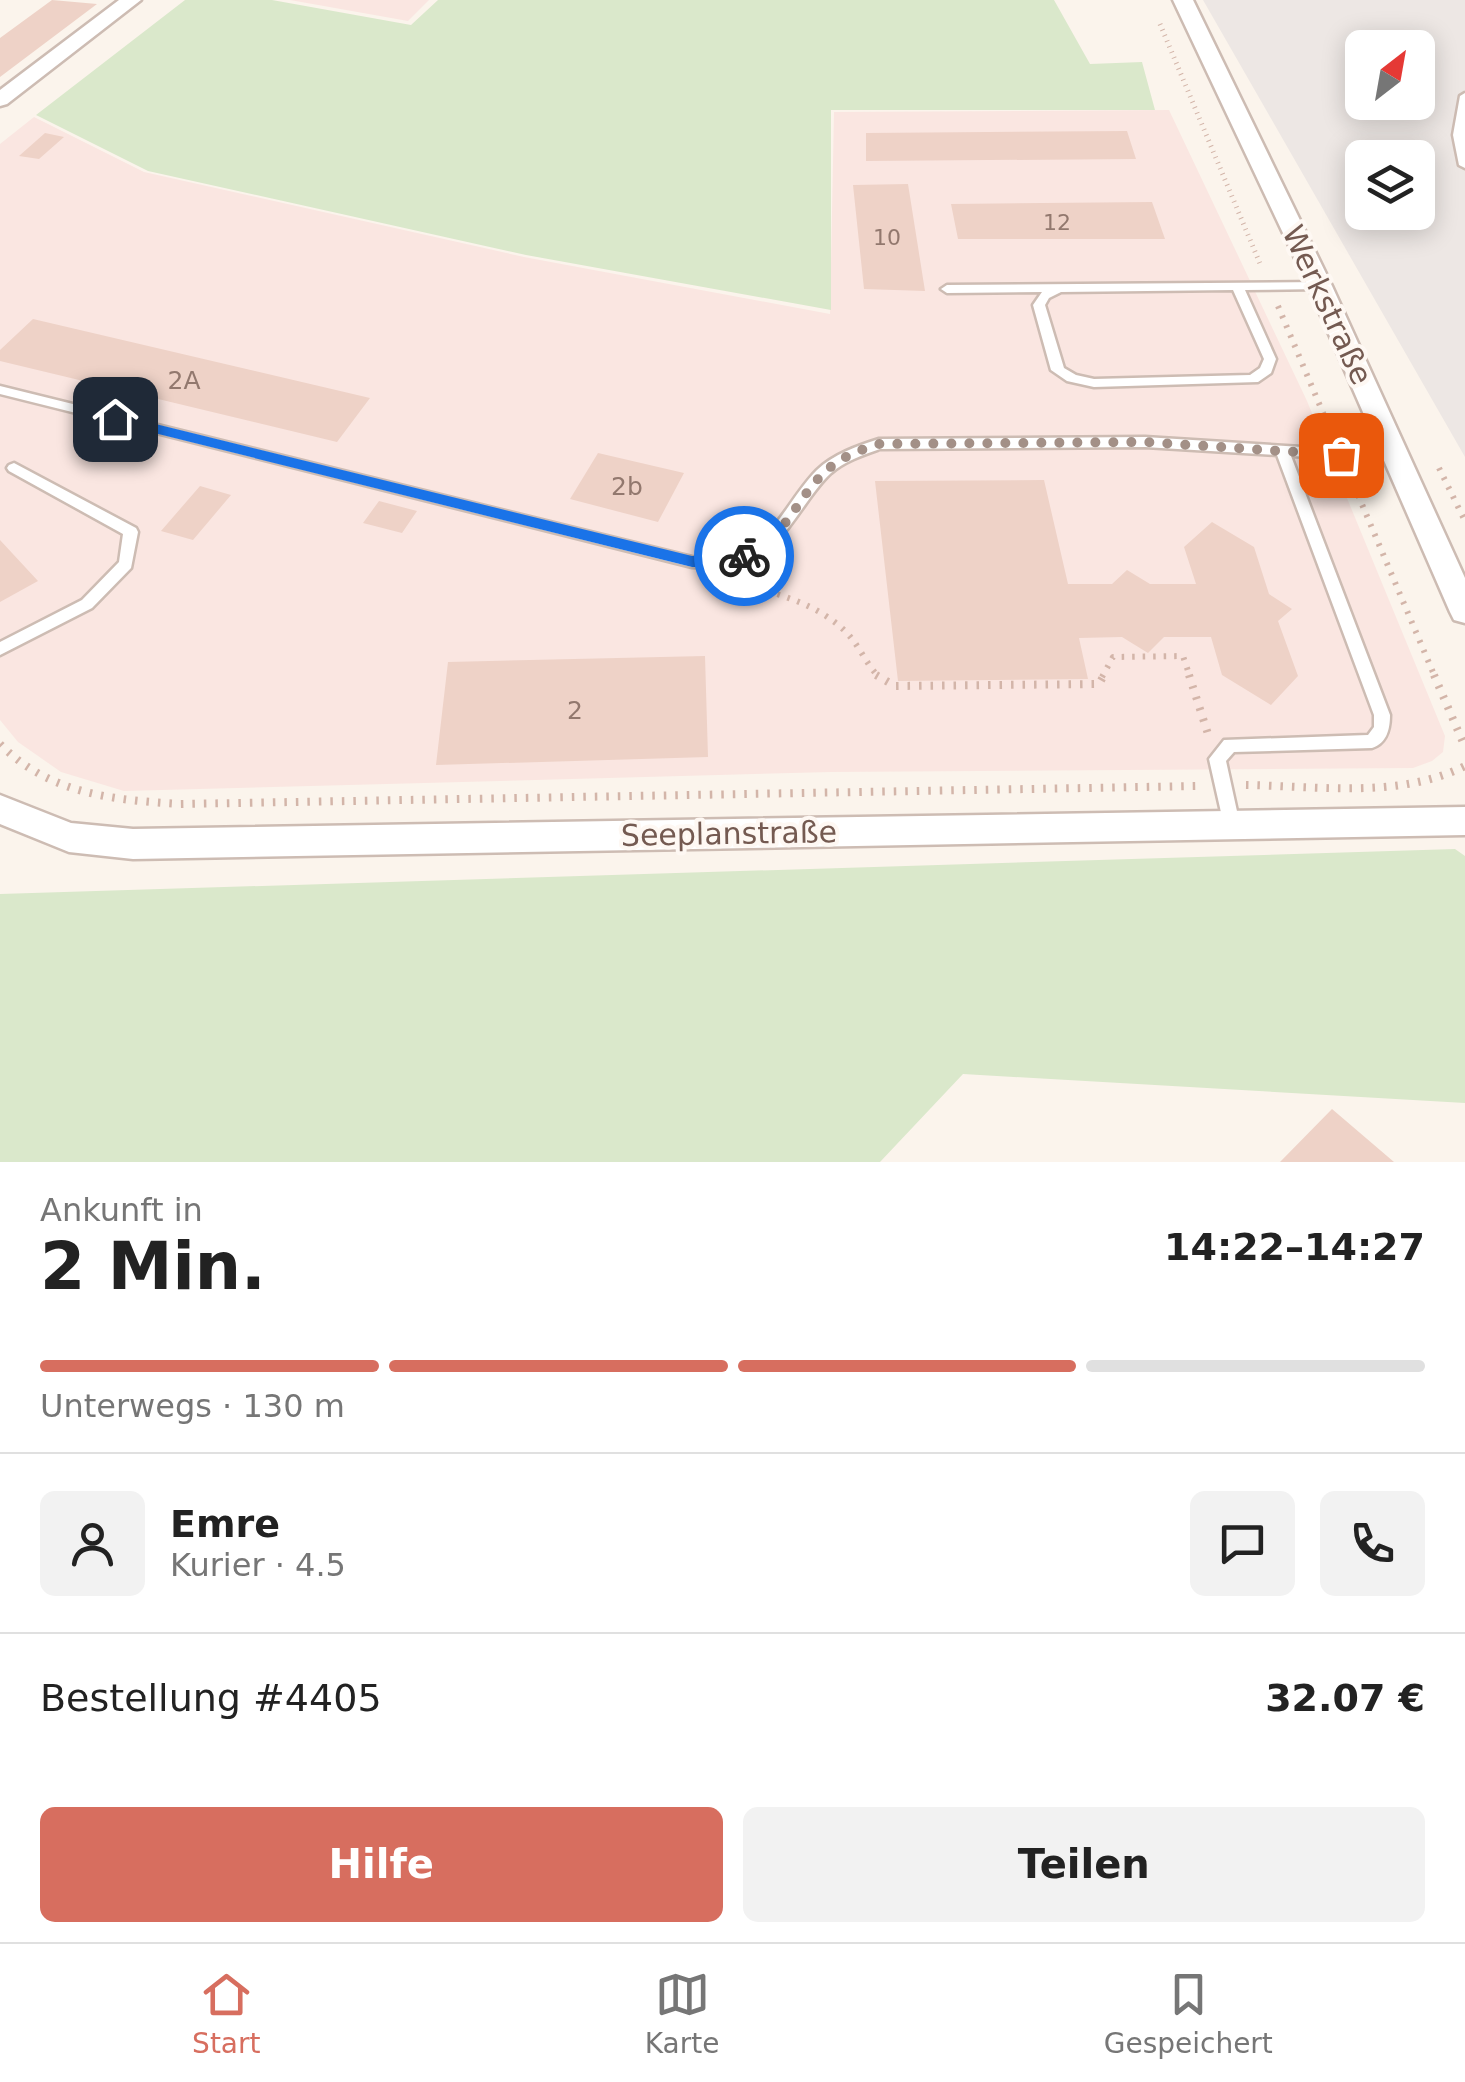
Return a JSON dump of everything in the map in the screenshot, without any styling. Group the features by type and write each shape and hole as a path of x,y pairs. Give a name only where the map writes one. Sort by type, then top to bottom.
{"street":[{"path":"0,100 131,0"},
{"name":"Werkstraße","path":"1183,0 1320,286 1465,612"},
{"name":"Seeplanstraße","path":"0,809 68,838 133,844 1465,821"}],"lane":[{"path":"1465,96 1458,136 1465,165"},
{"path":"1059,288 1044,296 1039,305 1058,370 1094,383 1253,379 1266,370 1270,359 1237,286"},
{"path":"948,289 1320,286"},
{"path":"0,390 692,562 730,561 758,550 778,534 822,474 848,455 879,444 1145,442 1396,458"},
{"path":"1231,825 1217,759 1230,744 1372,740 1382,729 1382,715 1282,453"},
{"path":"0,649 87,604 126,564 131,532 14,468"}],"path":[{"path":"1158,18 1465,747"},
{"path":"692,562 708,575 796,598 844,630 879,679 895,686 1100,684 1113,657 1183,656 1217,759"},
{"path":"0,744 3,755 14,762 49,780 108,800 180,804 1401,785 1448,778 1465,766"}],"shaded area":[{"path":"290,0 429,0 408,21"},
{"path":"1203,0 1465,0 1465,457"},
{"path":"1169,110 1307,401 1445,736 1443,752 1432,761 1413,768 831,772 124,791 61,772 18,742 0,720 0,144 34,117 144,172 524,257 830,314 834,112"}],"green space":[{"path":"185,0 272,0 411,25 438,0 1054,0 1090,64 1142,62 1155,110 831,110 831,310 526,255 148,171 36,115"},
{"path":"1455,849 1465,856 1465,1103 963,1074 880,1162 0,1162 0,894"}],"building":[{"path":"52,0 97,4 0,77 0,38"},
{"path":"1127,131 1136,159 866,161 866,133"},
{"path":"45,133 64,137 39,159 19,156"},
{"path":"908,184 925,291 864,289 853,185"},
{"path":"1152,202 1165,239 958,239 951,204"},
{"path":"33,319 370,398 337,442 0,361 0,350"},
{"path":"598,453 684,473 658,522 570,499"},
{"path":"1044,480 1068,584 1112,584 1127,570 1150,584 1196,584 1184,547 1212,522 1254,547 1269,594 1292,609 1278,621 1298,676 1271,705 1222,675 1211,637 1164,637 1148,653 1122,637 1079,638 1088,679 898,681 875,481"},
{"path":"200,486 231,495 193,540 161,531"},
{"path":"379,501 417,511 402,533 363,523"},
{"path":"0,540 38,581 0,602"},
{"path":"705,656 708,757 436,765 448,662"},
{"path":"1332,1109 1394,1162 1280,1162"}],"way so far":[{"path":"744,556 778,534 822,474 848,455 879,444 1145,442 1341,455"}],"route":[{"path":"115,419 692,562 730,561 744,556"}]}
